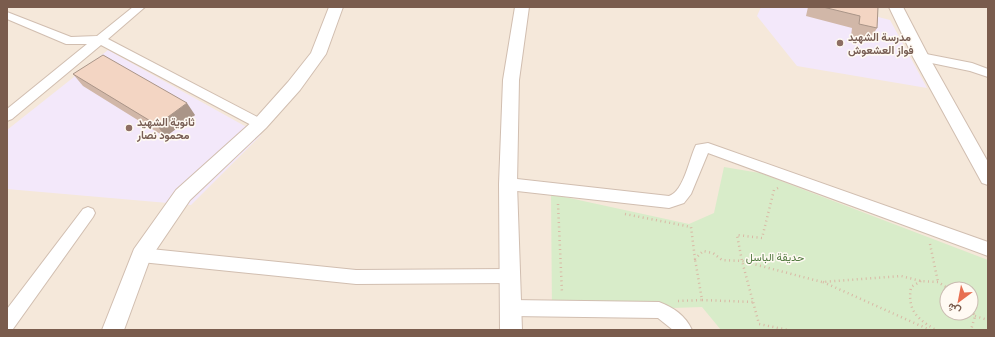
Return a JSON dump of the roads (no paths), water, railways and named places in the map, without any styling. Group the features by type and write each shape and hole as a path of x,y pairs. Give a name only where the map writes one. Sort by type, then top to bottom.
{"street":[{"path":"7,116 140,7"},
{"path":"113,330 141,255 183,195 260,124 294,86 318,54 336,7"},
{"path":"511,330 508,184 511,80 522,7"},
{"path":"896,7 921,58 988,178"},
{"path":"7,15 70,41 101,40 260,124"},
{"path":"921,58 972,67 988,72"},
{"path":"508,184 669,202 679,199 686,190 701,149 708,148 988,250"},
{"path":"7,323 88,213"},
{"path":"141,255 356,277 511,276"},
{"path":"511,308 659,310 670,314 683,330"}],"place":[{"name":"مدرسة الشهيد فواز العشعوش","path":"840,43"},
{"name":"ثانوية الشهيد محمود نصار","path":"129,128"}],"park label":[{"name":"حديقة الباسل","path":"775,257"}]}
